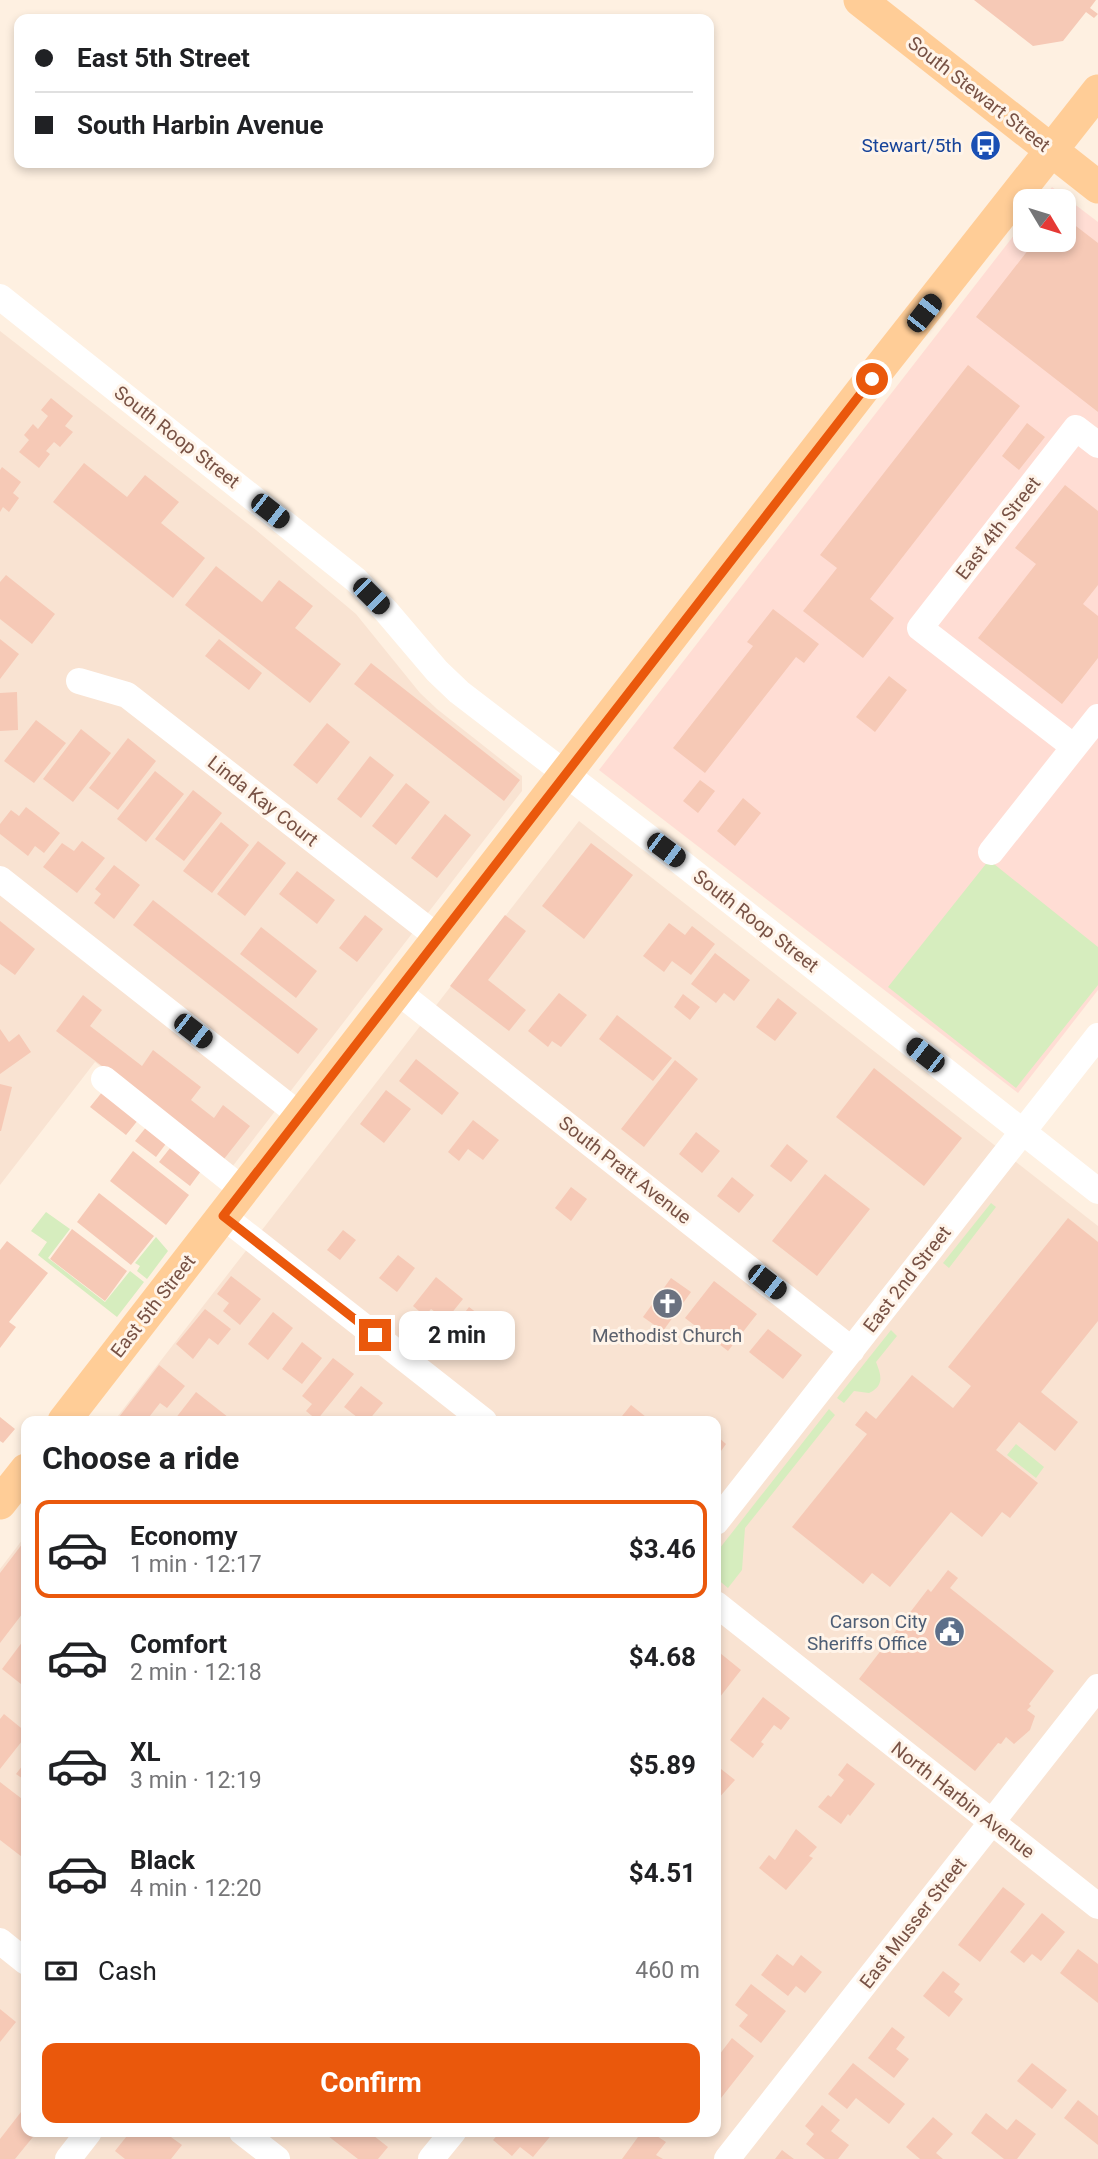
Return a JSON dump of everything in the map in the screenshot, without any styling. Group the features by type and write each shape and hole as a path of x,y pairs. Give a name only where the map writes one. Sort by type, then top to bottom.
{"main road":[{"name":"South Stewart Street","path":"860,0 1098,187"},
{"name":"East 5th Street","path":"68,1416 1098,91"},
{"path":"0,1503 21,1476"}],"street":[{"name":"South Roop Street","path":"0,297 356,580 447,681 1098,1191"},
{"name":"East 4th Street","path":"1074,747 920,628 1076,428 1098,445"},
{"name":"Linda Kay Court","path":"79,681 127,695 439,937"},
{"path":"991,852 1098,717"},
{"path":"0,879 301,1116"},
{"name":"South Pratt Avenue","path":"397,991 852,1350"},
{"name":"East 2nd Street","path":"721,1516 1098,1036"},
{"path":"104,1079 233,1203 478,1416"},
{"name":"North Harbin Avenue","path":"721,1608 1098,1906"},
{"name":"East Musser Street","path":"727,2159 1098,1687"},
{"path":"0,1941 21,1958"},
{"path":"68,2159 85,2137"},
{"path":"248,2137 277,2159"},
{"path":"431,2159 449,2137"}],"shaded area":[{"path":"1076,205 1098,222 1098,990 1018,1093 599,770 1013,236 1013,252 1076,252"},
{"path":"0,331 256,530 356,614 420,693 522,776 522,791 232,1167 95,1062 0,1185"},
{"path":"579,821 1098,1226 1098,2159 0,2159 0,1569 21,1542 21,2137 721,2137 721,1416 118,1416"}],"green space":[{"path":"989,860 1098,947 1098,985 1016,1088 888,987"},
{"path":"991,1203 996,1207 949,1268 943,1263"},
{"path":"46,1212 70,1229 48,1258 105,1302 130,1271 144,1282 117,1317 38,1255 47,1242 31,1231"},
{"path":"156,1237 168,1251 147,1279 137,1271 140,1266 135,1263"},
{"path":"891,1330 897,1336 876,1362 880,1375 878,1387 869,1393 854,1391 844,1403 837,1398"},
{"path":"829,1409 835,1415 745,1528 742,1570 728,1588 721,1582 721,1547"},
{"path":"1016,1444 1044,1467 1036,1478 1007,1455"}],"building":[{"path":"974,0 1096,0 1090,8 1098,14 1094,18 1086,12 1063,41 1033,46"},
{"path":"1076,226 1098,243 1098,412 976,317 1027,252 1076,252"},
{"path":"968,365 1020,406 870,599 894,618 863,658 803,611 837,568 820,555"},
{"path":"51,398 73,416 65,426 73,432 60,447 54,442 46,451 50,454 39,468 19,452 29,440 24,435 33,424 38,429 48,416 41,410"},
{"path":"1027,423 1045,437 1019,470 1002,456"},
{"path":"84,463 127,497 145,475 179,502 161,523 205,558 173,598 53,502"},
{"path":"2,467 21,482 13,493 19,498 9,512 3,507 0,512"},
{"path":"1065,485 1098,511 1098,585 1083,604 1098,616 1098,658 1062,704 978,638 1036,564 1015,548"},
{"path":"216,566 262,602 279,580 313,606 295,628 341,664 310,703 185,605"},
{"path":"6,575 55,614 32,644 0,619 0,582"},
{"path":"773,609 819,644 804,663 796,657 705,773 673,748 753,646 747,642"},
{"path":"0,639 19,654 0,679"},
{"path":"219,639 262,673 249,690 205,656"},
{"path":"371,663 520,780 504,801 354,684"},
{"path":"889,676 907,690 875,732 856,717"},
{"path":"17,692 18,730 0,731 0,693"},
{"path":"36,720 66,743 34,783 4,761"},
{"path":"327,723 350,742 317,784 293,765"},
{"path":"81,729 111,753 73,802 43,779"},
{"path":"128,738 156,761 118,810 89,788"},
{"path":"370,756 394,775 361,818 337,799"},
{"path":"155,771 184,794 146,842 117,819"},
{"path":"700,780 715,791 698,813 683,801"},
{"path":"406,783 430,802 396,845 372,826"},
{"path":"193,790 222,813 184,861 155,839"},
{"path":"743,798 761,813 735,846 717,831"},
{"path":"26,807 60,833 44,853 35,846 28,856 0,834 0,824 11,810 19,816"},
{"path":"445,814 471,835 437,878 411,858"},
{"path":"221,822 249,845 212,893 183,871"},
{"path":"82,841 105,858 77,893 43,867 62,843 74,851"},
{"path":"258,841 286,863 245,916 217,894"},
{"path":"591,843 633,875 584,939 542,906"},
{"path":"114,865 140,885 114,919 94,903 101,894 95,889"},
{"path":"297,871 335,900 317,924 279,894"},
{"path":"153,900 318,1029 298,1054 133,925"},
{"path":"365,915 383,929 357,962 339,948"},
{"path":"505,915 526,931 488,980 526,1010 509,1031 450,986"},
{"path":"0,921 35,949 15,975 0,964"},
{"path":"669,923 685,935 692,926 715,944 691,975 672,961 664,972 643,956"},
{"path":"261,927 317,971 296,998 240,954"},
{"path":"715,953 750,980 734,1001 724,993 716,1003 691,984"},
{"path":"559,993 587,1015 561,1047 552,1041 548,1047 528,1031"},
{"path":"683,994 700,1007 690,1020 674,1007"},
{"path":"83,995 102,1010 90,1026 142,1066 153,1050 201,1087 191,1100 214,1118 223,1105 250,1126 224,1159 56,1031"},
{"path":"778,998 797,1013 775,1041 756,1027"},
{"path":"617,1015 672,1058 653,1081 599,1039"},
{"path":"0,1029 9,1042 19,1034 31,1052 0,1074"},
{"path":"416,1059 459,1093 442,1115 399,1081"},
{"path":"675,1060 698,1079 644,1147 621,1129"},
{"path":"874,1068 962,1138 924,1186 836,1117"},
{"path":"0,1084 12,1087 1,1131 0,1131"},
{"path":"107,1086 143,1114 126,1135 90,1107"},
{"path":"386,1090 411,1109 384,1143 360,1124"},
{"path":"473,1120 499,1140 483,1160 468,1149 459,1161 448,1152"},
{"path":"151,1121 171,1137 156,1157 135,1141"},
{"path":"696,1132 720,1151 702,1173 679,1154"},
{"path":"174,1143 204,1167 190,1186 159,1162"},
{"path":"787,1144 808,1161 791,1182 770,1166"},
{"path":"133,1151 189,1195 166,1225 110,1181"},
{"path":"825,1174 870,1209 817,1276 772,1241"},
{"path":"732,1177 754,1195 739,1213 717,1196"},
{"path":"571,1187 587,1199 571,1221 555,1208"},
{"path":"99,1193 154,1236 131,1265 77,1222"},
{"path":"1068,1218 1098,1242 1098,1321 1041,1392 1078,1422 1055,1451 1019,1422 996,1450 1038,1483 1010,1518 1002,1512 982,1537 951,1512 890,1587 872,1573 863,1584 792,1527 867,1434 855,1425 866,1411 876,1419 912,1375 953,1408 971,1386 948,1367"},
{"path":"72,1229 127,1271 105,1301 50,1259"},
{"path":"343,1230 356,1240 340,1260 327,1250"},
{"path":"7,1241 48,1273 9,1322 16,1327 0,1348 0,1250"},
{"path":"398,1255 415,1268 397,1292 379,1278"},
{"path":"231,1276 261,1299 240,1325 223,1311 229,1303 217,1294"},
{"path":"436,1277 463,1299 446,1320 431,1309 425,1316 413,1306"},
{"name":"Methodist Church","path":"671,1278 691,1292 663,1331 643,1317"},
{"path":"714,1281 757,1314 728,1351 685,1318"},
{"path":"469,1307 494,1326 477,1348 453,1328"},
{"path":"205,1309 231,1329 218,1345 209,1338 193,1359 176,1344"},
{"path":"273,1312 293,1328 268,1360 248,1344"},
{"path":"768,1329 802,1355 783,1379 749,1352"},
{"path":"302,1342 322,1358 302,1384 282,1369"},
{"path":"333,1358 354,1374 320,1416 312,1416 306,1411 312,1404 302,1396"},
{"path":"159,1365 185,1386 167,1408 160,1403 150,1416 120,1416"},
{"path":"361,1386 383,1403 372,1416 356,1416 344,1407"},
{"path":"196,1392 227,1416 177,1416"},
{"path":"631,1405 645,1416 622,1416"},
{"path":"0,1417 15,1429 3,1443 0,1441"},
{"path":"21,1546 21,1616 0,1643 0,1573"},
{"name":"Carson City Sheriffs Office","path":"948,1570 958,1578 950,1588 1054,1671 1029,1704 1031,1706 1027,1710 1035,1716 1030,1730 1014,1744 1006,1737 975,1771 859,1679 928,1589 931,1592"},
{"path":"21,1644 21,1684 2,1669"},
{"path":"721,1654 741,1670 721,1696"},
{"path":"763,1697 790,1718 781,1730 774,1725 753,1758 730,1740"},
{"path":"4,1714 21,1728 21,1742 0,1769 0,1719"},
{"path":"847,1763 875,1784 841,1824 818,1807 828,1795 831,1797 844,1780 838,1775"},
{"path":"721,1769 735,1780 721,1795"},
{"path":"0,1782 21,1798 21,1856 0,1840"},
{"path":"796,1829 817,1847 809,1856 813,1858 786,1890 759,1868 769,1855 775,1860"},
{"path":"1003,1887 1025,1904 980,1962 958,1945"},
{"path":"1042,1913 1065,1932 1041,1961 1032,1954 1024,1963 1010,1952"},
{"path":"1078,1949 1098,1964 1098,2003 1060,1973"},
{"path":"777,1954 793,1966 801,1955 822,1972 805,1993 796,1986 788,1996 761,1975"},
{"path":"943,1971 960,1984 954,1992 963,1999 949,2017 923,1996"},
{"path":"751,1984 786,2011 761,2043 739,2026 748,2015 735,2005"},
{"path":"0,2009 16,2022 0,2042"},
{"path":"892,2027 905,2037 896,2049 909,2059 894,2078 868,2058"},
{"path":"732,2038 754,2056 721,2098 721,2052"},
{"path":"853,2063 905,2104 889,2124 856,2098 847,2109 828,2094"},
{"path":"1032,2063 1067,2090 1052,2109 1017,2081"},
{"path":"1078,2100 1098,2116 1098,2145 1064,2118"},
{"path":"822,2105 840,2120 831,2131 849,2145 838,2159 825,2159 806,2144 814,2134 805,2126"},
{"path":"21,2112 21,2137 33,2137 15,2159 0,2159 0,2139"},
{"path":"986,2113 1007,2130 1016,2119 1036,2134 1017,2159 1004,2159 971,2133"},
{"path":"933,2117 953,2134 936,2153 943,2159 920,2159 906,2147"},
{"path":"126,2137 171,2137 182,2145 171,2159 125,2159 115,2151"},
{"path":"329,2137 375,2137 388,2147 378,2159 358,2159"},
{"path":"496,2137 550,2137 533,2157 520,2147 512,2156 493,2140"},
{"path":"638,2137 658,2137 666,2142 656,2155 663,2159 622,2159"},
{"path":"782,2150 794,2159 775,2159"}],"place":[{"name":"Stewart/5th","path":"985,145"},
{"name":"Methodist Church","path":"667,1304"},
{"name":"Carson City Sheriffs Office","path":"950,1632"}],"route":[{"path":"375,1335 223,1216 872,379"}]}
